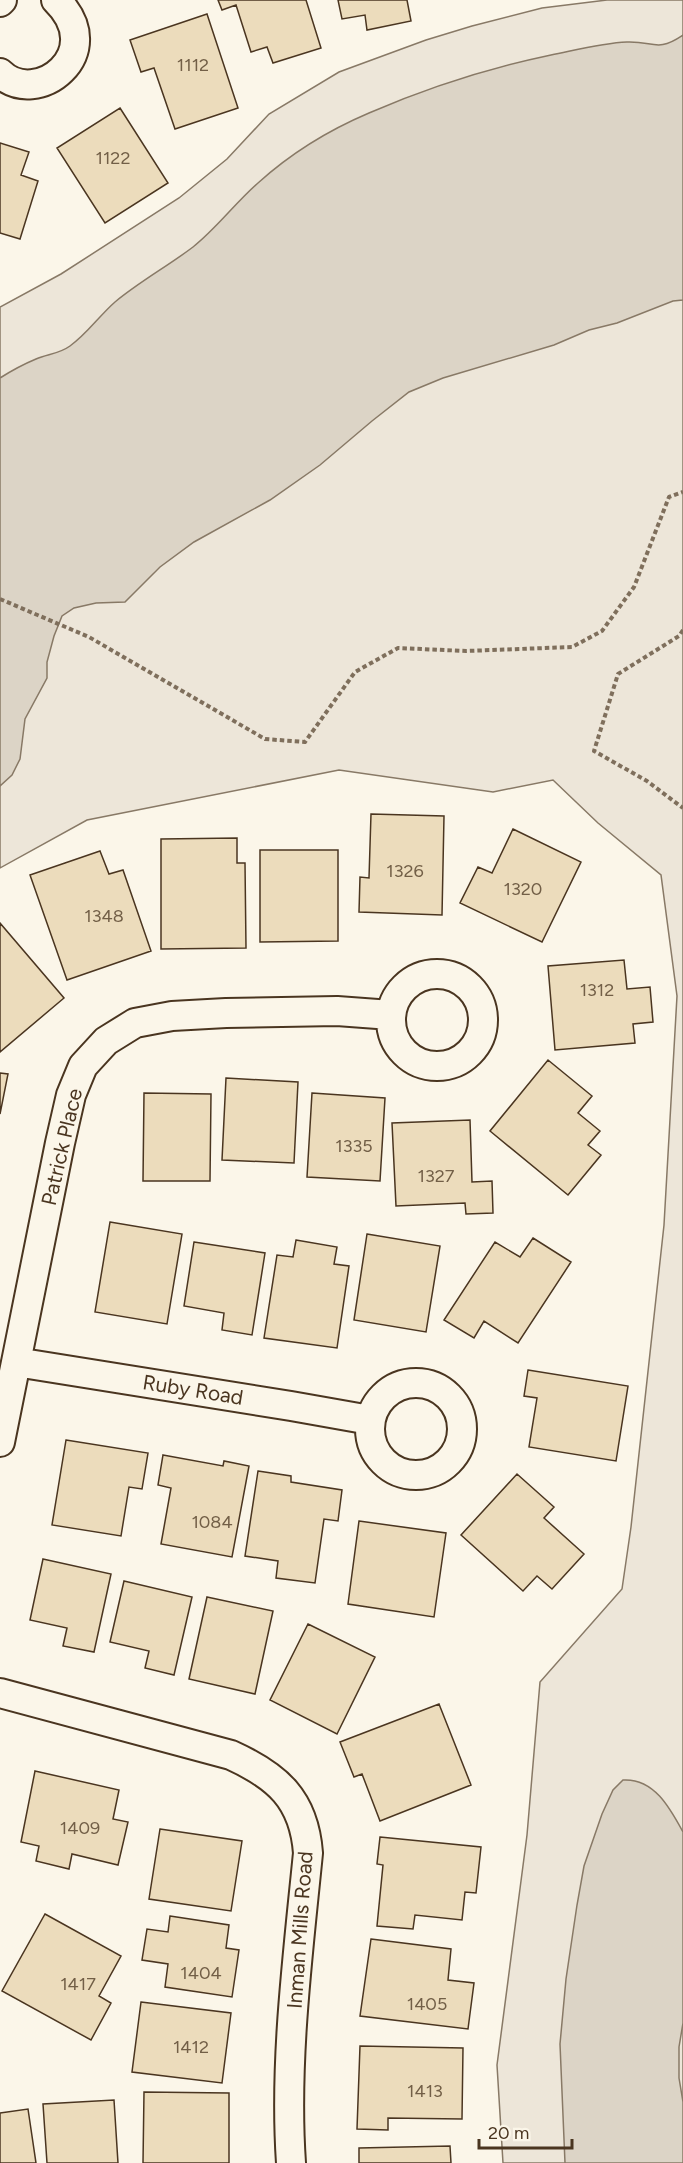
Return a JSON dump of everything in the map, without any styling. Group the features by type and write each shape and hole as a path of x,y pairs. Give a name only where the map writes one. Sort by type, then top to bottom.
{"street":[{"path":"0,73 21,84 39,83 56,76 69,63 75,46 75,28 67,11 56,0"},
{"name":"Patrick Place","path":"0,1442 71,1095 84,1066 106,1041 135,1023 172,1016 336,1011 391,1015"},
{"name":"Ruby Road","path":"16,1362 370,1420"},
{"name":"Inman Mills Road","path":"0,1693 231,1755 257,1766 282,1785 298,1811 307,1833 308,1852 295,1995 291,2072 291,2163"}],"path":[{"path":"0,599 89,637 265,740 305,742 355,672 398,648 466,651 572,647 602,631 634,587 669,498 683,492"},
{"path":"683,630 679,636 618,674 594,750 647,781 683,808"}],"shaded area":[{"path":"607,0 683,0 683,2163 503,2163 497,2065 527,1835 540,1682 622,1589 631,1527 664,1225 677,996 661,875 598,823 553,780 493,792 339,770 87,820 0,868 0,307 61,274 179,198 227,159 269,114 339,72 426,40 472,26 542,8"},
{"path":"683,35 683,300 673,301 617,323 589,330 554,345 443,378 409,392 320,465 270,500 194,542 160,567 125,602 96,603 74,608 62,616 47,662 47,678 25,719 20,759 12,775 0,786 0,378 31,361 70,346 115,302 202,240 270,172 339,127 413,95 505,66 608,44 636,42 667,44"},
{"path":"623,1780 644,1784 652,1789 666,1804 683,1832 683,2023 679,2047 679,2078 683,2102 683,2163 565,2163 560,2044 566,1979 577,1905 584,1866 602,1814 613,1790"}],"building":[{"path":"218,0 306,0 321,48 273,63 267,47 251,52 236,5 222,10"},
{"path":"338,0 407,0 411,21 367,30 365,15 342,19"},
{"path":"207,14 238,108 175,129 154,68 141,72 130,40"},
{"path":"120,108 168,183 105,223 57,148"},
{"path":"0,143 29,152 21,175 38,181 20,239 0,233"},
{"path":"371,814 444,816 442,915 359,912 360,877 369,878"},
{"path":"513,829 581,862 542,942 460,903 478,867 492,873"},
{"path":"237,838 237,863 245,863 246,948 161,949 161,839"},
{"path":"260,850 338,850 338,941 260,942"},
{"path":"100,851 109,874 123,870 151,951 67,980 30,875"},
{"path":"0,923 64,998 0,1052"},
{"path":"624,960 627,989 650,987 653,1022 633,1024 635,1043 555,1050 548,966"},
{"path":"548,1060 592,1096 578,1113 600,1131 588,1145 601,1155 568,1195 490,1131"},
{"path":"0,1073 8,1074 0,1114"},
{"path":"226,1078 298,1082 294,1163 222,1160"},
{"path":"144,1093 211,1094 210,1181 143,1181"},
{"path":"312,1093 385,1098 380,1181 307,1177"},
{"path":"470,1120 472,1182 492,1181 493,1213 466,1214 465,1203 396,1206 392,1123"},
{"path":"110,1222 182,1234 167,1324 95,1312"},
{"path":"367,1234 440,1246 426,1332 354,1320"},
{"path":"533,1238 571,1262 518,1343 484,1321 474,1338 444,1320 495,1242 520,1257"},
{"path":"296,1240 337,1247 334,1264 349,1266 337,1348 264,1338 277,1255 293,1257"},
{"path":"194,1242 265,1253 252,1335 222,1330 224,1313 184,1306"},
{"path":"528,1370 628,1386 616,1461 529,1447 537,1398 524,1396"},
{"path":"66,1440 148,1453 142,1489 129,1487 121,1536 52,1525"},
{"path":"163,1455 223,1466 224,1461 249,1466 232,1557 161,1544 171,1488 158,1485"},
{"path":"258,1471 291,1476 291,1482 342,1490 338,1521 324,1519 315,1583 276,1578 278,1561 245,1556"},
{"path":"517,1474 554,1507 544,1518 584,1554 552,1589 537,1576 523,1591 461,1535"},
{"path":"359,1521 446,1533 434,1617 348,1604"},
{"path":"43,1559 111,1574 94,1652 63,1646 67,1628 30,1620"},
{"path":"124,1581 192,1597 174,1675 145,1668 149,1651 110,1642"},
{"path":"207,1597 273,1611 255,1694 189,1679"},
{"path":"308,1624 375,1657 337,1734 270,1700"},
{"path":"439,1704 471,1785 380,1821 362,1774 354,1777 340,1742"},
{"path":"35,1771 119,1790 113,1819 128,1822 118,1865 72,1854 69,1869 36,1861 39,1846 21,1842"},
{"path":"160,1829 242,1841 231,1911 149,1899"},
{"path":"380,1837 481,1847 476,1893 465,1892 462,1920 415,1915 413,1929 377,1926 383,1865 377,1864"},
{"path":"45,1914 121,1956 99,1996 111,2003 91,2040 2,1991"},
{"path":"170,1916 229,1925 226,1948 239,1950 232,1997 165,1987 168,1964 142,1960 147,1929 168,1932"},
{"path":"371,1939 451,1949 448,1980 474,1983 468,2029 360,2016"},
{"path":"141,2002 231,2013 222,2083 132,2072"},
{"path":"360,2046 463,2048 462,2119 388,2118 388,2130 357,2129"},
{"path":"144,2092 229,2093 229,2163 143,2163"},
{"path":"114,2100 118,2163 47,2163 43,2104"},
{"path":"28,2109 36,2163 0,2163 0,2113"},
{"path":"450,2146 451,2163 359,2163 359,2148"}]}
